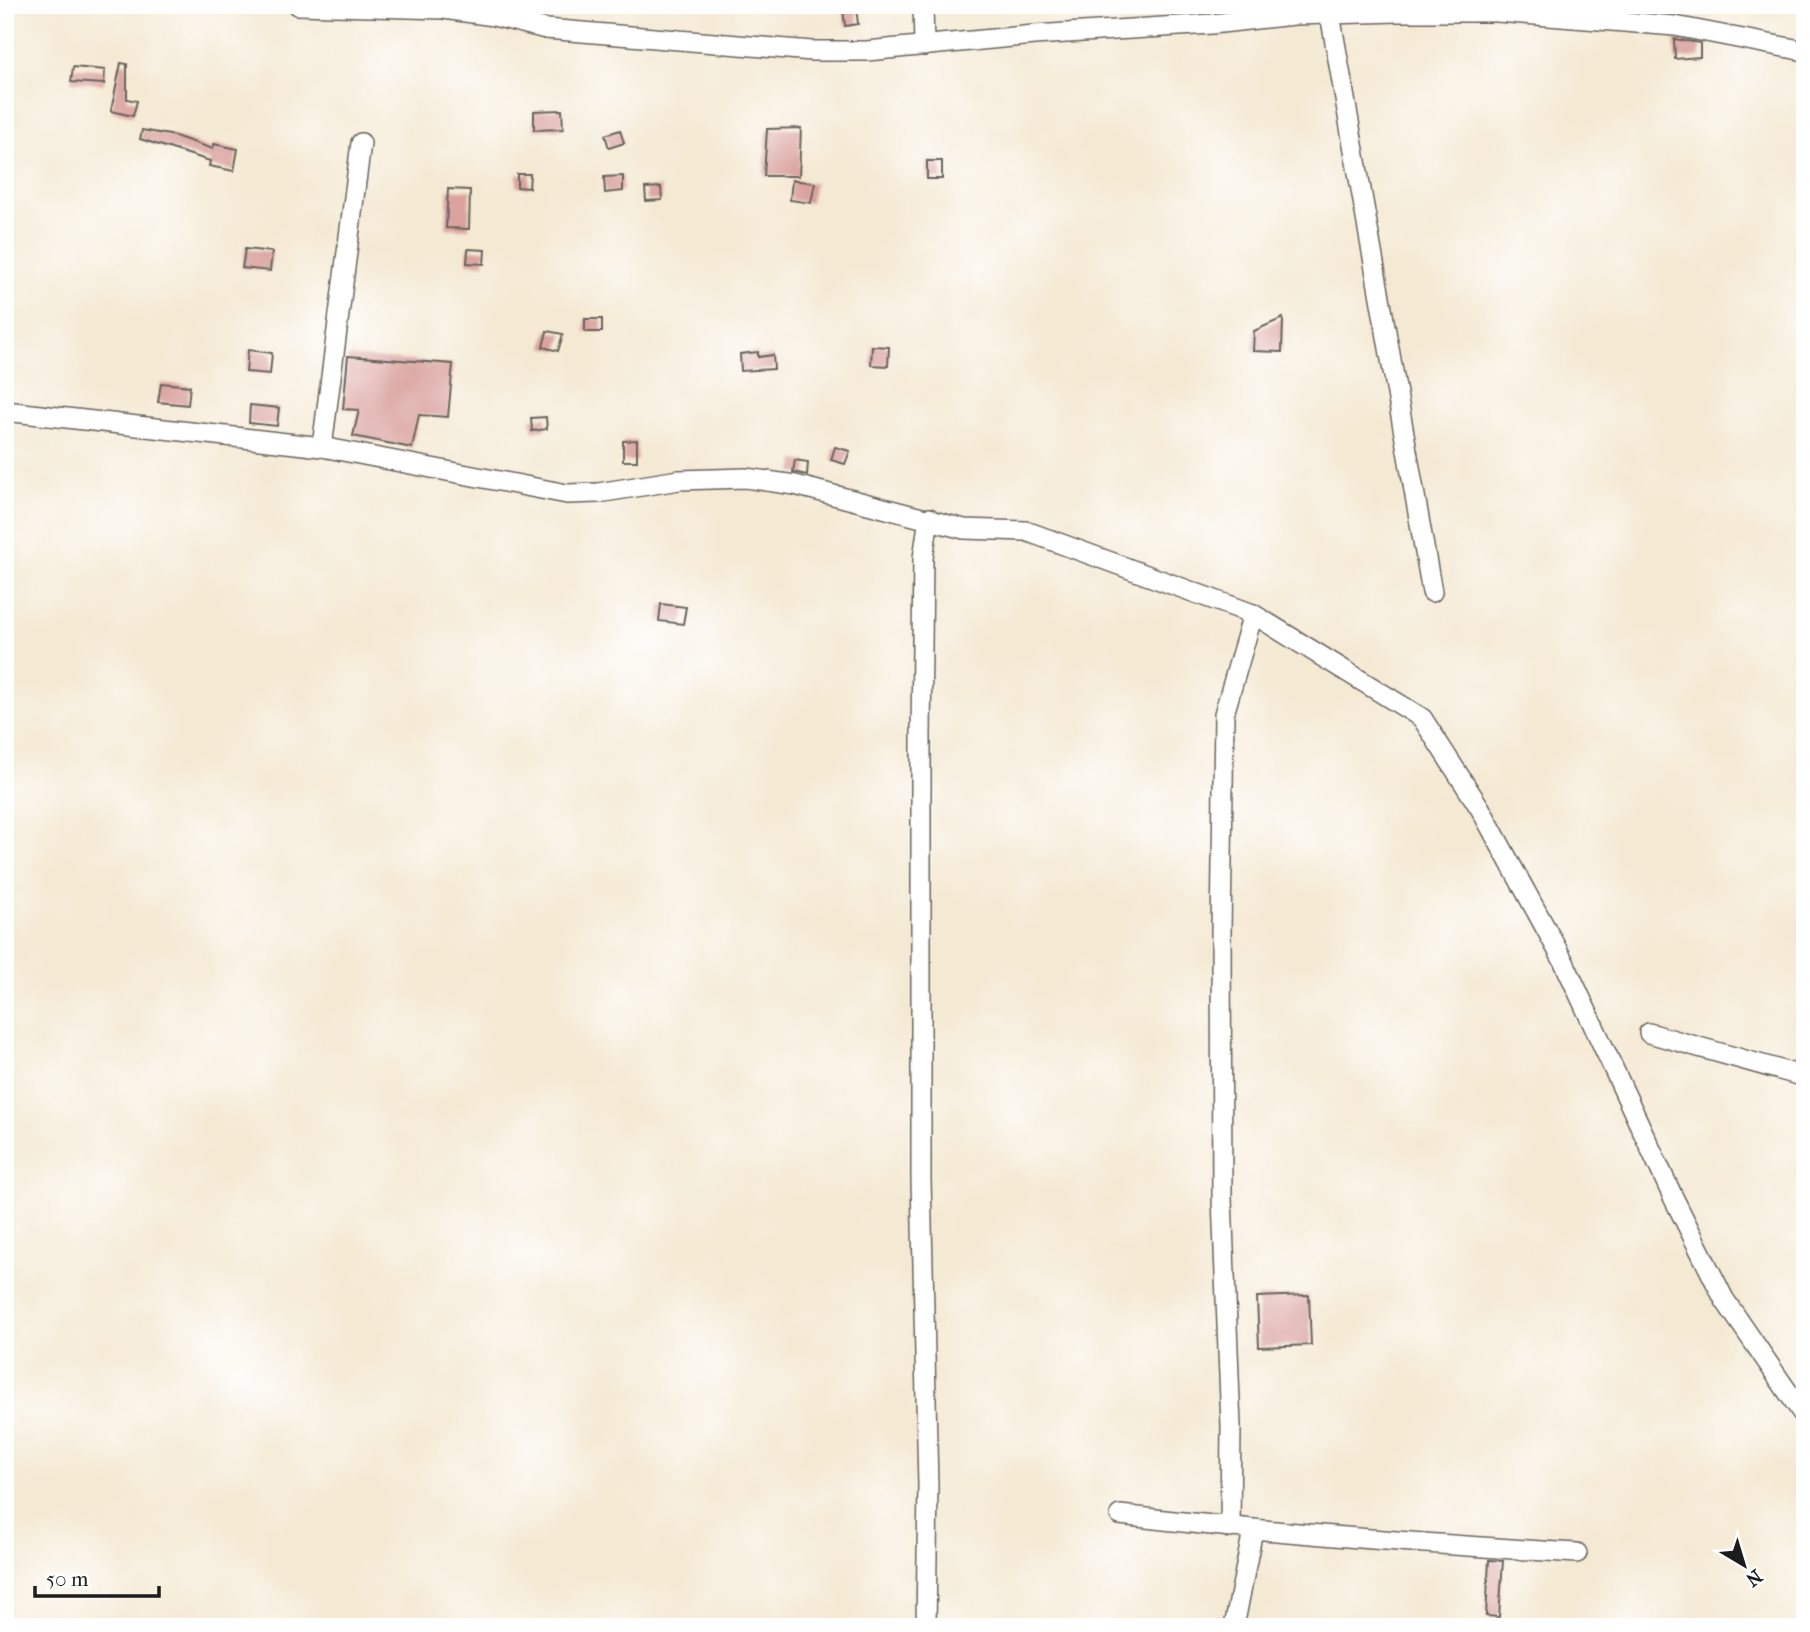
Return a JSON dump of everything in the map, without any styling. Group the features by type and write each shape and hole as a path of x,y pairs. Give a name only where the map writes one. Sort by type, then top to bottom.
{"street":[{"path":"298,5 444,9 494,16 546,29 812,51 867,51 1034,35 1330,14 1497,12 1675,26 1805,51"},
{"path":"923,5 924,46"},
{"path":"1330,14 1432,592"},
{"path":"322,447 361,143"},
{"path":"5,411 322,447 567,494 598,493 679,480 746,478 794,485 964,529 1026,531 1253,614 1422,718 1480,808 1564,961 1673,1197 1724,1299 1805,1416"},
{"path":"926,1627 928,1486 921,1179 920,804 923,558 929,518"},
{"path":"1230,1528 1231,1426 1222,1198 1224,714 1253,614"},
{"path":"1649,1033 1805,1077"},
{"path":"1120,1515 1384,1542 1577,1553"},
{"path":"1234,1627 1254,1530"}],"building":[{"path":"856,7 858,24 845,26 843,9"},
{"path":"1674,39 1700,43 1700,57 1675,59"},
{"path":"121,63 127,64 127,99 137,101 133,116 111,111"},
{"path":"73,67 105,70 104,84 71,82"},
{"path":"562,110 563,129 534,130 534,111"},
{"path":"801,128 799,176 764,176 767,129"},
{"path":"142,130 175,136 213,149 214,144 238,149 234,171 209,166 210,161 140,139"},
{"path":"620,130 624,143 609,148 605,135"},
{"path":"927,161 942,161 942,179 927,179"},
{"path":"517,174 530,174 529,188 517,187"},
{"path":"623,176 623,191 605,193 604,177"},
{"path":"792,180 815,183 811,203 790,200"},
{"path":"661,187 662,200 646,201 645,188"},
{"path":"448,189 470,190 469,229 446,228"},
{"path":"245,249 272,252 270,271 242,268"},
{"path":"468,249 485,250 484,264 467,263"},
{"path":"1283,318 1282,352 1253,351 1254,331"},
{"path":"585,319 602,319 602,332 585,332"},
{"path":"547,331 563,334 558,351 543,347"},
{"path":"872,346 889,347 888,366 871,365"},
{"path":"248,350 272,353 270,374 246,372"},
{"path":"758,352 758,357 773,355 774,369 741,371 740,354"},
{"path":"348,356 453,364 448,417 419,415 412,448 353,436 359,410 343,409"},
{"path":"161,383 190,386 188,405 158,402"},
{"path":"250,405 279,408 277,426 249,423"},
{"path":"546,417 547,429 532,431 531,418"},
{"path":"637,440 637,461 623,461 623,441"},
{"path":"835,447 850,451 845,464 831,460"},
{"path":"795,460 808,462 807,475 793,472"},
{"path":"661,604 686,607 683,624 659,621"},
{"path":"1309,1295 1311,1345 1259,1347 1257,1297"},
{"path":"1489,1560 1503,1561 1499,1617 1486,1616"}]}
